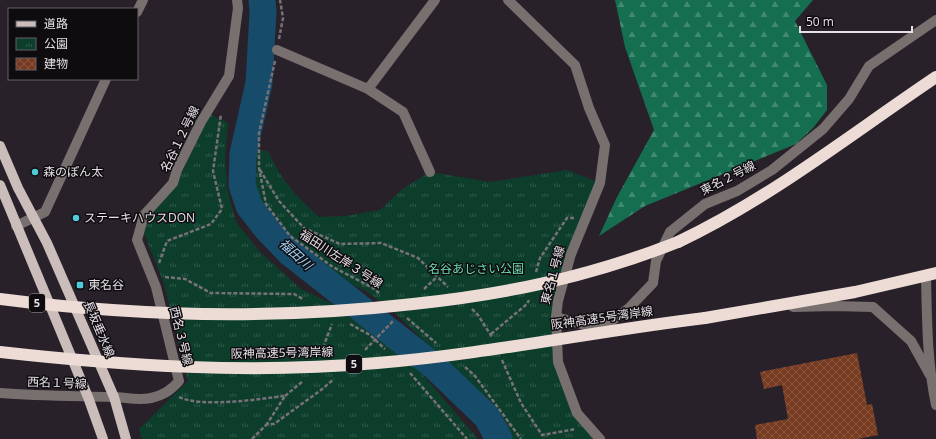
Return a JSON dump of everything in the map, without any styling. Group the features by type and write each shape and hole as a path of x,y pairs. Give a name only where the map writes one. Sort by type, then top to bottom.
{"highway":[{"name":"5","path":"0,299 81,309 148,314 224,316 301,314 377,309 448,300 558,281 638,258 678,242 708,227 775,189 936,77"},
{"name":"阪神高速5号湾岸線","path":"0,352 148,366 302,368 376,363 456,355 635,326 706,318 855,292 931,275"}],"main road":[{"name":"長坂垂水線","path":"0,146 18,188 47,243 114,397 126,439"},
{"path":"0,185 88,397 103,439"}],"street":[{"path":"138,10 143,0"},
{"name":"名谷１２号線","path":"151,275 137,240 144,215 173,183 177,170 200,122 229,76 238,8 236,0"},
{"path":"368,89 435,0"},
{"name":"東名１号線","path":"508,0 575,65 589,108 605,145 600,183 571,254 558,301 556,317 558,362 577,413 600,439"},
{"name":"東名２号線","path":"556,317 585,325 609,323 629,308 653,284 656,261 670,232 705,204 737,191 772,170 823,130 849,99 869,66 936,20"},
{"path":"277,50 368,89 403,112 430,172"},
{"path":"16,226 45,212 106,80"},
{"name":"西名３号線","path":"151,275 156,288 179,381 170,392"},
{"path":"931,275 927,339 930,375 936,405"},
{"path":"772,307 873,307 911,341 930,375"},
{"path":"114,397 138,400 152,398 170,392"},
{"name":"西名１号線","path":"0,393 52,397 114,397"}],"path":[{"name":"福田川左岸３号線","path":"280,0 283,18 259,134 259,168 266,204 290,236 333,267 373,288 385,299"},
{"path":"223,106 213,171 222,209 211,224 167,241 162,257 151,275 185,279 211,293 294,294 308,301"},
{"path":"403,314 439,345"},
{"path":"360,355 397,317"},
{"path":"346,322 370,335 387,351"},
{"path":"463,366 475,376 521,439"},
{"path":"409,372 467,439"},
{"path":"267,424 274,424 321,390 338,375"},
{"path":"170,392 187,400 236,401 286,396 267,424 252,439"}],"green space":[{"path":"615,0 813,0 795,21 827,85 827,110 813,128 796,144 645,206 599,236 617,197 654,130 625,47"},
{"path":"211,115 228,123 225,157 227,188 236,222 260,252 301,289 343,309 386,339 422,374 478,439 142,439 139,429 188,381 164,284 144,233 148,220 176,185 204,125"},
{"name":"名谷あじさい公園","path":"250,149 268,151 289,187 319,217 346,216 380,210 401,190 430,172 490,182 567,170 600,183 558,301 558,362 577,413 596,439 509,439 483,399 396,314 366,291 341,280 300,251 272,226 258,204"}],"building":[{"path":"857,353 867,405 872,404 878,435 858,439 757,439 755,425 788,419 782,385 764,389 760,372"}],"waterway":[{"name":"福田川","path":"262,0 263,12 259,83 243,154 242,185 249,206 267,229 290,253 435,367 487,417 499,439"}],"place":[{"name":"森のぽん太","path":"35,172"},
{"name":"ステーキハウスDON","path":"76,218"},
{"name":"東名谷","path":"80,285"}]}
